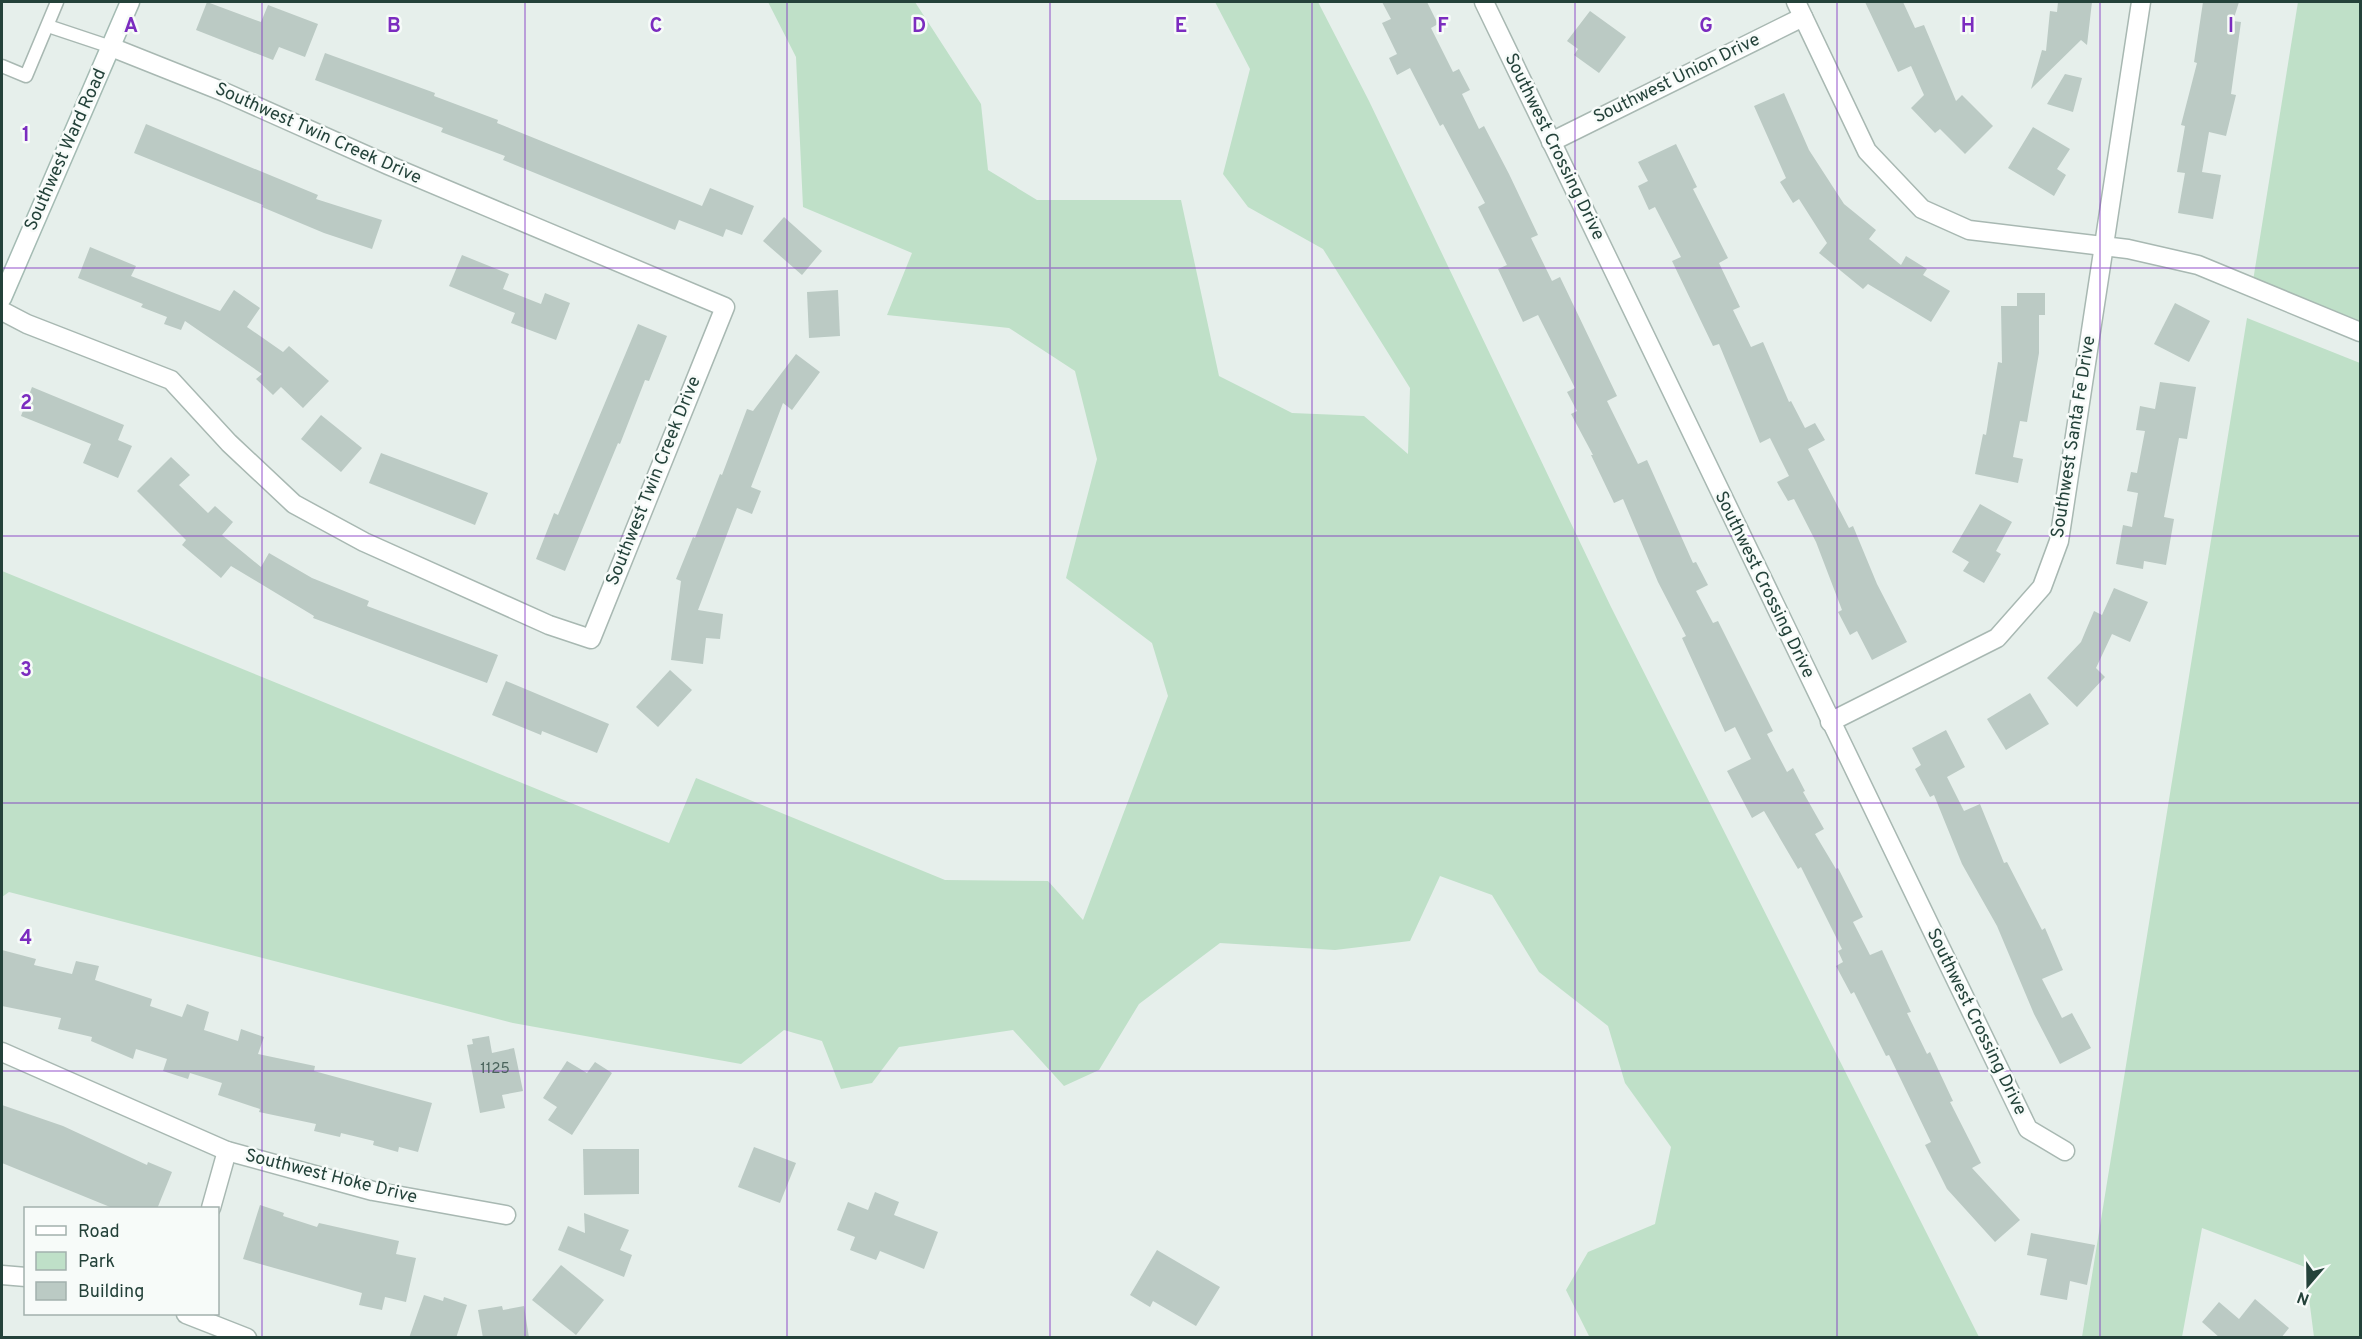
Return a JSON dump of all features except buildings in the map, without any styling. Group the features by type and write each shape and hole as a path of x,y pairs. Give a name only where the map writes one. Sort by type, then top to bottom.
{"street":[{"name":"Southwest Ward Road","path":"2,298 130,2"},
{"name":"Southwest Crossing Drive","path":"1484,2 2028,1129 2065,1152"},
{"name":"Southwest Santa Fe Drive","path":"1830,722 1997,638 2042,587 2059,541 2141,2"},
{"name":"Southwest Union Drive","path":"1551,142 1800,9"},
{"path":"1800,9 1867,151 1922,209 1970,230 2103,246 2205,268 2361,332"},
{"name":"Southwest Twin Creek Drive","path":"2,311 27,324 171,380 229,443 294,504 375,547 549,626 591,639 725,307 399,170 224,92 111,47"},
{"name":"Southwest Hoke Drive","path":"2,1052 227,1151 373,1191 506,1215"},
{"name":"Southwest Hoke Drive","path":"212,1207 227,1151"},
{"path":"2,1275 24,1277"},
{"path":"189,1315 247,1338"}],"lane":[{"path":"2,66 26,75 57,2"},
{"path":"48,26 111,47"}],"green space":[{"path":"768,2 915,2 981,104 988,170 1037,200 1181,200 1219,376 1292,413 1364,416 1408,454 1410,388 1323,249 1248,207 1223,174 1250,69 1215,2 1318,2 1369,101 1611,607 1979,1337 1589,1336 1566,1290 1588,1252 1655,1224 1671,1147 1625,1083 1608,1026 1539,972 1492,895 1440,876 1410,941 1335,950 1220,943 1139,1004 1099,1070 1064,1086 1013,1030 899,1047 872,1083 841,1089 822,1041 784,1030 741,1064 513,1023 9,892 2,897 2,571 669,843 696,778 945,880 1048,881 1083,920 1168,696 1152,643 1066,578 1097,459 1075,371 1009,328 887,315 912,253 803,207 796,57"},
{"path":"2298,2 2360,2 2360,330 2252,287"},
{"path":"2247,318 2360,363 2360,1337 2314,1337 2305,1267 2202,1228 2182,1337 2082,1337"}]}
